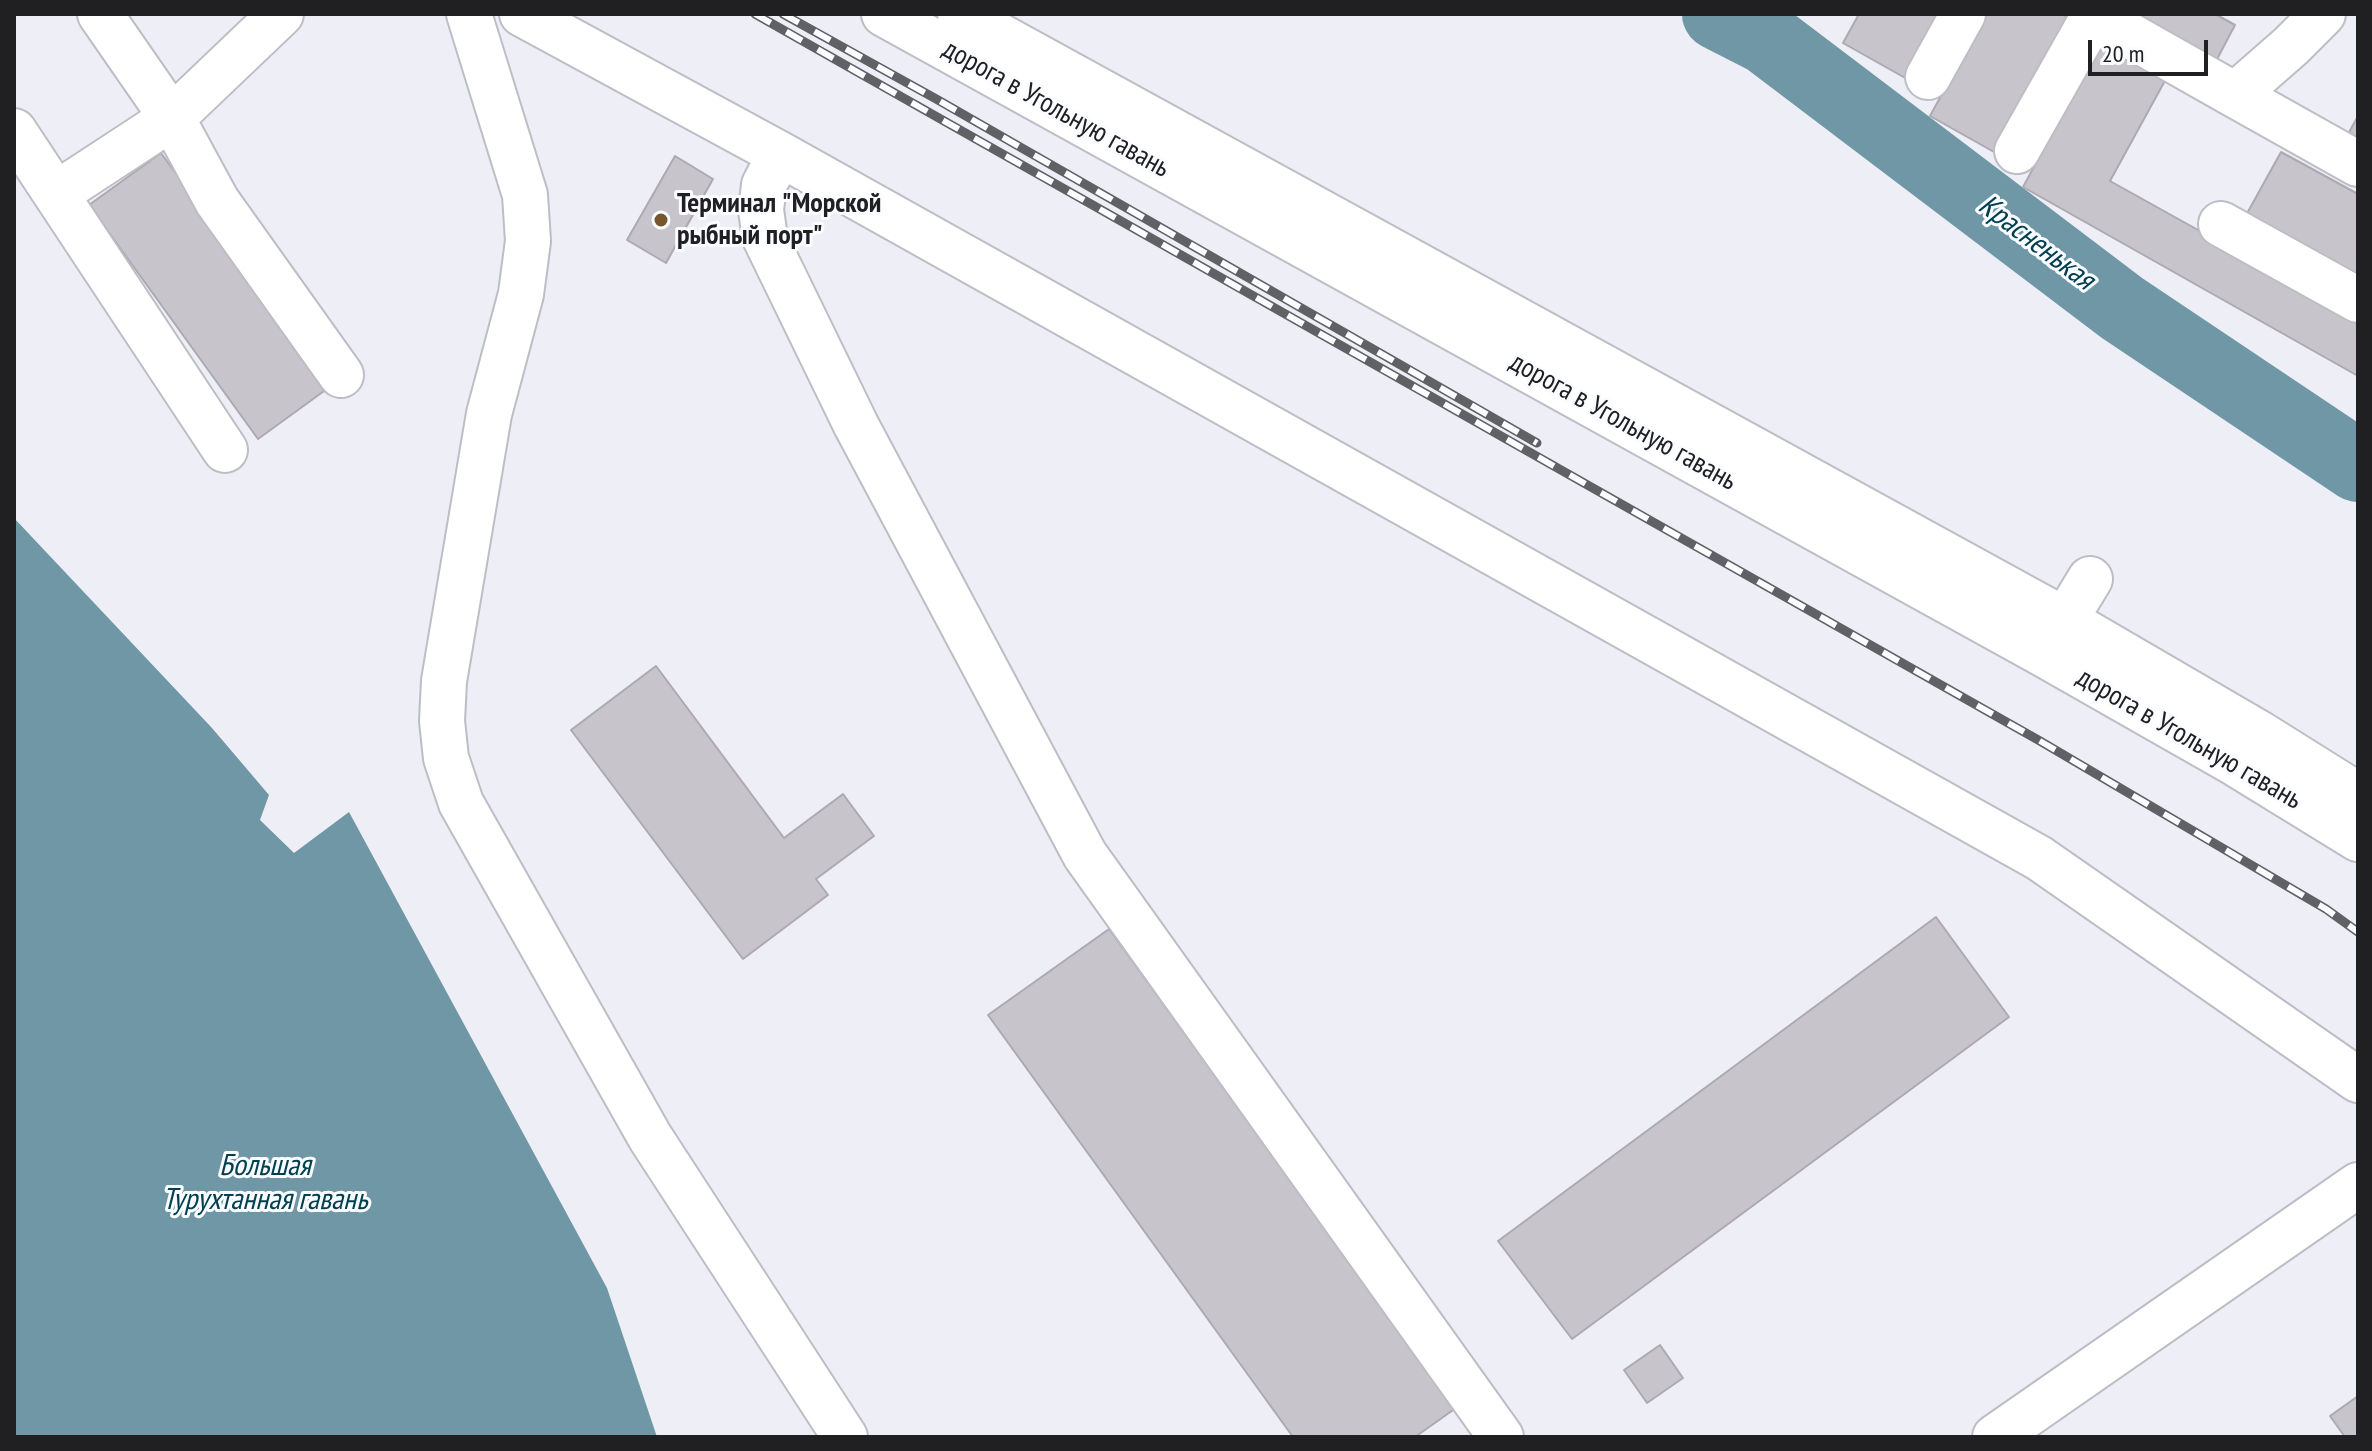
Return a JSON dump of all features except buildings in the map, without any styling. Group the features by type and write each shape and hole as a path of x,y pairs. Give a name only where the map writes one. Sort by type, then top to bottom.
{"street":[{"path":"100,14 172,118 217,201 341,375"},
{"path":"56,194 172,118 281,14"},
{"path":"469,14 525,195 528,241 521,294 489,414 444,681 442,721 446,758 461,803 650,1137 845,1437"},
{"path":"522,14 780,154 2039,858 2358,1080"},
{"name":"дорога в Угольную гавань","path":"884,14 2029,646 2236,764 2358,839"},
{"name":"дорога в Угольную гавань","path":"960,14 2065,620 2259,733 2358,795"},
{"path":"1928,77 1963,14"},
{"path":"2235,95 2323,14"},
{"path":"2017,151 2093,15 2358,164"},
{"path":"14,131 225,450"},
{"path":"780,154 764,185 761,210 765,238 856,425 1085,855 1501,1437"},
{"path":"2221,224 2358,300"},
{"path":"2065,620 2090,579"},
{"path":"1995,1437 2358,1185"}],"water":[{"name":"Большая Турухтанная гавань","path":"14,518 212,728 269,795 260,820 294,853 349,812 607,1288 657,1437 14,1437"}],"waterway":[{"name":"Красненькая","path":"1718,14 1767,39 2122,308 2358,466"}],"railway":[{"path":"755,14 2040,741 2326,909 2358,932"},
{"path":"783,14 1537,443"}],"place":[{"name":"Терминал \"Морской рыбный порт\"","path":"661,220"}]}
